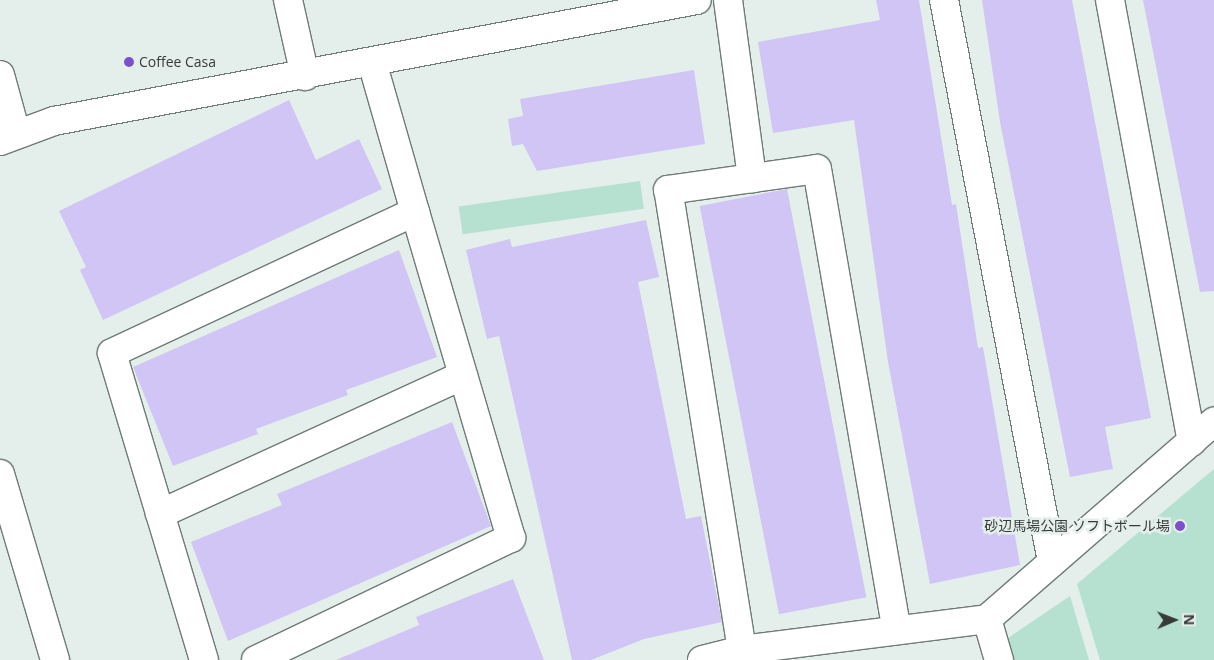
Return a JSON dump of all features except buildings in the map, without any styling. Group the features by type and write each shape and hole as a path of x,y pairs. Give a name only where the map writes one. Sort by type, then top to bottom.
{"street":[{"path":"288,0 304,76"},
{"path":"0,75 8,137 54,121 304,76 697,0"},
{"path":"728,0 752,178"},
{"path":"944,0 1052,562"},
{"path":"1110,0 1192,441"},
{"path":"256,660 512,538 372,62"},
{"path":"742,650 668,190 817,169 897,630"},
{"path":"204,660 112,353 415,212"},
{"path":"160,514 463,375"},
{"path":"702,660 742,650 987,619 1214,422"},
{"path":"0,474 55,660"},
{"path":"987,619 999,660"}],"green space":[{"path":"640,181 644,209 463,234 459,206"},
{"name":"砂辺馬場公園 ソフトボール場","path":"1214,469 1214,660 1100,660 1077,584"},
{"path":"1070,596 1089,660 1014,660 1008,638"}],"place":[{"name":"Coffee Casa","path":"129,62"},
{"name":"砂辺馬場公園 ソフトボール場","path":"1180,526"}]}
